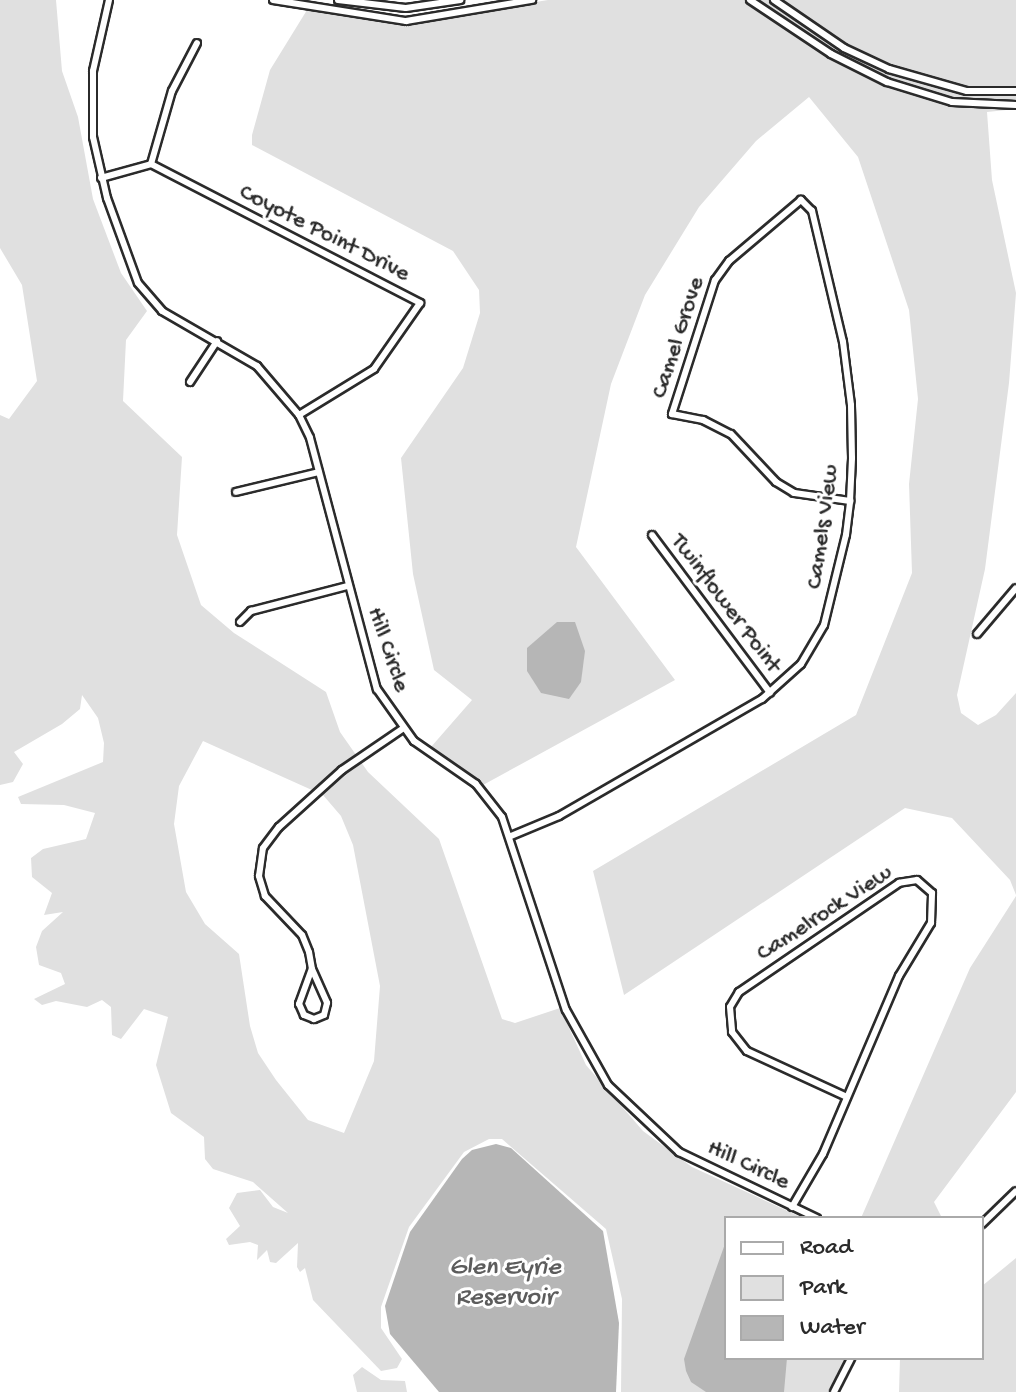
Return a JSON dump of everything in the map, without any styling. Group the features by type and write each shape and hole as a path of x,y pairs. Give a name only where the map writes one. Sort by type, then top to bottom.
{"street":[{"name":"Hill Circle","path":"109,0 92,98 101,178 142,290 171,317 217,341 266,373 299,415 319,472 372,675 402,729 476,784 511,836 566,1010 608,1085 679,1152 812,1216"},
{"path":"273,0 406,21 532,0"},
{"path":"338,0 406,8 460,0"},
{"path":"750,0 844,62 902,88 978,106 1016,105"},
{"path":"774,0 844,48 889,69 967,91 1016,91"},
{"path":"101,178 151,164 172,91 197,43"},
{"name":"Coyote Point Drive","path":"151,164 420,303 374,369 299,415"},
{"name":"Camel Grove","path":"801,200 721,270 672,414 689,415 731,434 776,482 794,493 850,501"},
{"name":"Camels View","path":"511,836 559,816 770,693 801,664 824,625 839,573 850,501 851,405 843,342 812,211 801,200"},
{"path":"190,382 217,341"},
{"path":"236,492 319,472"},
{"name":"Twinflower Point","path":"652,535 770,693"},
{"path":"240,622 251,611 348,586"},
{"path":"977,634 1016,588"},
{"path":"312,969 299,1004 304,1015 314,1019 324,1015 327,1003 302,935 271,905 260,885 263,848 279,827 342,770 402,729"},
{"name":"Camelrock View","path":"792,1207 847,1097 899,976 931,923 932,893 917,880 906,880 886,892 739,992 730,1007 732,1032 747,1051 847,1097"},
{"path":"984,1222 1016,1191"},
{"path":"834,1392 850,1360"}],"green space":[{"path":"0,0 56,0 62,71 78,117 93,199 121,273 147,311 126,340 123,401 182,457 177,535 201,605 234,633 326,692 340,732 368,772 439,839 502,1019 515,1023 560,1008 586,1065 643,1131 692,1167 799,1216 724,1216 724,1360 845,1360 828,1392 621,1392 622,1299 606,1229 502,1139 489,1139 464,1152 409,1227 381,1307 381,1328 402,1359 397,1368 381,1371 313,1300 305,1268 300,1272 297,1267 298,1243 276,1263 270,1262 267,1250 257,1260 258,1245 250,1242 229,1245 226,1239 240,1226 229,1208 237,1193 260,1190 273,1207 288,1213 253,1182 213,1169 205,1159 204,1137 171,1113 156,1065 168,1017 144,1009 121,1039 112,1035 111,1007 102,1000 87,1007 56,1001 42,1005 34,999 65,984 61,973 39,965 36,947 42,931 63,912 44,915 52,893 32,877 31,858 43,849 86,839 95,813 64,805 21,804 18,797 103,762 104,743 98,718 82,695 80,709 62,724 14,752 23,764 13,782 0,785 0,415 9,419 37,381 22,285 0,248","holes":["203,741 323,795 341,816 353,845 380,986 374,1061 344,1133 308,1120 258,1053 250,1026 239,954 205,924 186,892 174,824 179,786"]},
{"path":"548,0 1016,0 1016,109 987,112 992,180 1016,293 1009,383 985,569 957,695 961,713 978,725 996,715 1016,693 1016,895 1010,880 952,818 905,808 624,995 593,871 856,715 912,573 909,484 918,399 909,310 858,157 809,97 756,141 699,207 645,295 611,384 576,547 675,680 483,785 431,747 472,700 434,670 413,574 401,458 463,368 480,313 479,290 453,251 252,145 252,135 270,70 307,10 401,24"},
{"path":"1016,896 1016,1092 934,1202 941,1216 862,1216 970,968"},
{"path":"1016,1258 1016,1392 899,1392 900,1360 984,1360 984,1284"},
{"path":"362,1367 381,1380 405,1381 407,1392 357,1392 353,1375"}],"water":[{"path":"557,622 575,622 585,651 581,682 569,699 541,693 527,671 527,648"},
{"name":"Glen Eyrie Reservoir","path":"496,1144 511,1148 603,1231 619,1323 616,1392 439,1392 390,1334 385,1306 410,1232 462,1159 472,1150"},
{"path":"724,1247 724,1360 787,1360 784,1392 706,1392 691,1382 684,1359"}]}
